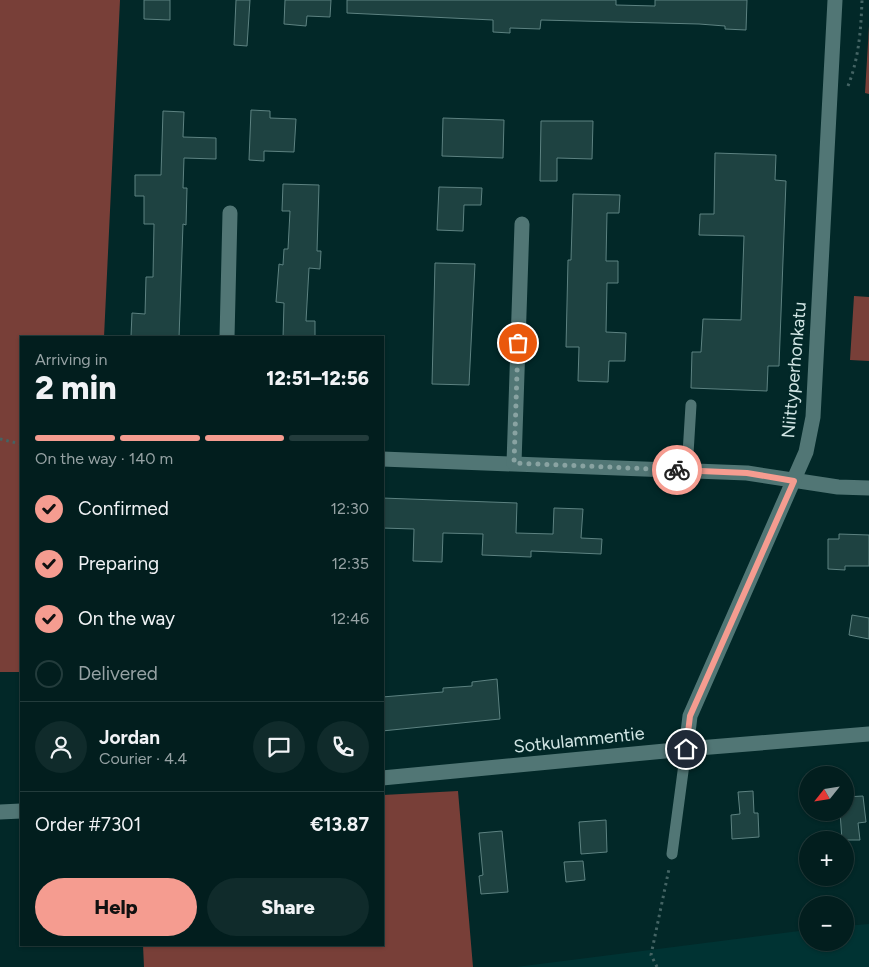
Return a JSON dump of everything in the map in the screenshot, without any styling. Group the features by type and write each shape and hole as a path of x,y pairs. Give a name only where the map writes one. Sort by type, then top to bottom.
{"street":[{"name":"Niittyperhonkatu","path":"686,749 690,716 806,452 813,417 835,0"},
{"path":"227,336 230,213"},
{"path":"514,463 522,224"},
{"path":"384,459 747,473 838,487 869,488"},
{"name":"Sotkulammentie","path":"384,778 686,749 869,734"},
{"path":"0,812 20,811"}],"lane":[{"path":"687,470 691,404"},
{"path":"672,854 686,749"}],"path":[{"path":"0,439 20,444"},
{"path":"657,967 651,955 672,854"}],"shaded area":[{"path":"0,0 120,0 104,336 20,336 20,672 0,672"},
{"path":"869,26 869,94 865,93"},
{"path":"854,296 869,297 869,361 850,360"},
{"path":"458,791 473,967 144,967 143,946 384,946 384,795"},
{"path":"869,924 869,967 516,967 799,931 799,951 854,951 854,925"}],"building":[{"path":"144,0 170,0 170,20 144,19"},
{"path":"236,0 250,0 247,46 234,45"},
{"path":"285,0 331,0 330,17 307,16 306,26 284,24"},
{"path":"347,0 616,0 616,5 655,6 655,0 747,0 746,30 725,29 725,26 699,24 541,20 540,29 510,28 510,33 493,32 493,20 347,13"},
{"path":"251,110 270,111 270,118 296,119 294,152 264,151 264,161 249,160"},
{"path":"163,111 184,112 183,137 216,138 216,159 184,158 183,188 187,188 186,225 183,224 179,336 131,336 132,313 145,314 146,277 153,277 154,224 144,224 144,196 135,196 135,175 161,175"},
{"path":"443,118 504,120 503,158 442,156"},
{"path":"541,121 593,121 592,159 557,158 557,181 540,181"},
{"path":"715,153 776,155 775,180 786,181 779,366 768,366 767,391 691,388 692,352 701,352 703,319 741,320 744,236 699,235 700,214 714,214"},
{"path":"283,184 319,185 317,251 321,251 320,269 309,268 306,321 315,321 315,336 283,336 284,303 276,302 279,264 283,265 284,249 288,249 290,211 282,211"},
{"path":"439,187 482,188 481,205 464,205 463,231 437,230"},
{"path":"573,194 620,195 619,213 607,213 606,261 618,261 618,283 607,283 606,332 626,333 625,361 609,361 608,382 578,381 579,347 566,347 568,260 571,260"},
{"path":"435,263 475,264 469,385 432,384"},
{"path":"384,498 517,503 516,533 553,534 554,508 583,509 581,538 602,539 601,554 531,551 531,557 482,555 483,534 443,533 442,562 413,561 414,529 384,528"},
{"path":"839,534 869,535 869,566 845,566 845,570 828,569 828,539 839,539"},
{"path":"852,615 869,618 869,639 849,635"},
{"path":"497,679 500,719 384,731 384,697 443,692 443,688 472,686 472,682"},
{"path":"753,791 754,813 758,813 759,837 732,839 731,815 740,814 738,792"},
{"path":"854,796 863,796 866,822 858,823 860,840 854,840 854,831 841,831 841,821 854,821"},
{"path":"606,820 607,852 581,854 579,822"},
{"path":"502,831 508,892 481,894 479,876 483,875 479,833"},
{"path":"583,861 585,880 566,882 564,862"}],"way so far":[{"path":"518,343 514,463 677,470"}],"route":[{"path":"677,470 747,473 794,481 690,716 686,749"}]}
